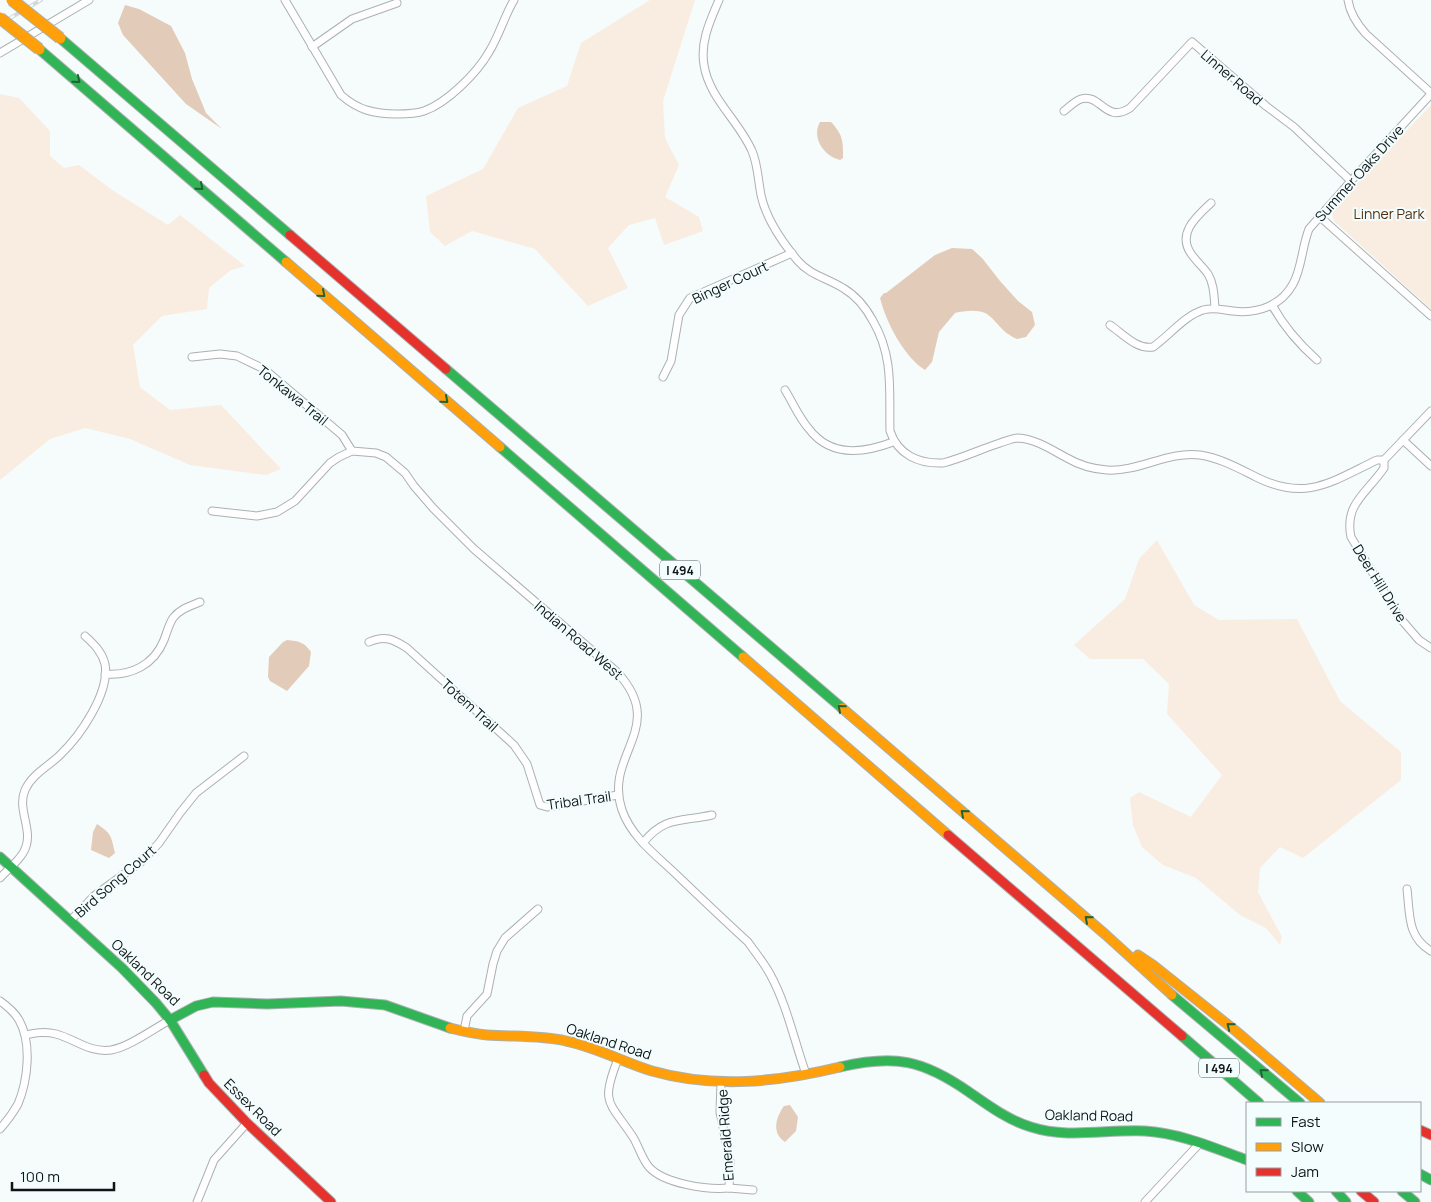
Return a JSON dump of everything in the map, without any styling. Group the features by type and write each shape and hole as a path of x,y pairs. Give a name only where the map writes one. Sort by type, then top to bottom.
{"main road":[{"name":"I 494","path":"12,0 60,38 1299,1102"},
{"name":"I 494","path":"0,18 40,49 1258,1102"},
{"name":"Oakland Road","path":"0,857 122,968 170,1020 184,1011 204,1003 266,1004 337,1000 359,1001 387,1006 432,1023 464,1031 552,1038 593,1049 668,1075 686,1079 721,1082 770,1080 871,1059 890,1059 927,1066 942,1073 998,1114 1013,1122 1029,1127 1045,1131 1062,1132 1148,1131 1199,1144 1246,1160"},
{"path":"1106,935 1153,965 1237,1032 1319,1102"},
{"name":"Essex Road","path":"170,1020 209,1083 247,1123 332,1202"},
{"path":"1179,1034 1246,1103"},
{"path":"1298,1192 1309,1202"},
{"path":"1337,1192 1346,1202"},
{"path":"1362,1192 1374,1202"},
{"path":"1403,1192 1415,1202"}],"street":[{"path":"0,53 89,0"},
{"path":"285,0 338,90 350,102 370,112 382,114 412,114 434,107 467,80 490,51 504,17 514,0"},
{"path":"719,0 705,37 703,52 704,67 709,82 752,150 757,164 761,196 772,225 799,262 808,270 852,294 873,321 881,335 889,366 890,431 894,442 907,455 931,464 949,462 1016,438 1029,439 1080,464 1108,470 1122,469 1183,454 1198,455 1213,458 1266,482 1293,489 1320,487 1377,460 1384,460 1431,411"},
{"path":"1348,0 1358,25 1431,94"},
{"path":"312,48 360,14 397,3"},
{"name":"Linner Road","path":"1064,111 1083,99 1090,99 1110,112 1124,112 1130,108 1192,42 1266,106 1294,127 1351,180"},
{"name":"Summer Oaks Drive","path":"1110,325 1134,343 1147,348 1159,343 1195,313 1215,308 1245,312 1259,310 1272,305 1288,292 1293,284 1309,229 1351,180 1431,94"},
{"path":"1211,203 1189,226 1186,233 1186,241 1188,249 1208,275 1212,285 1215,308"},
{"path":"1319,216 1431,316"},
{"name":"Binger Court","path":"663,377 671,361 679,315 690,298 792,253"},
{"path":"1272,305 1288,331 1318,360"},
{"name":"Tonkawa Trail","path":"192,357 220,354 237,356 264,369 342,435 352,451"},
{"path":"785,390 809,430 826,444 858,452 894,442"},
{"path":"1403,440 1431,466"},
{"path":"212,512 257,516 277,512 295,501 330,463 352,451"},
{"name":"Indian Road West","path":"352,451 376,453 396,463 452,529 617,672 628,684 636,703 637,724 620,771 618,795 626,822 643,843 748,942 769,973 787,1012 806,1074"},
{"name":"Deer Hill Drive","path":"1384,460 1384,468 1353,506 1349,527 1351,537 1400,618 1419,640 1431,648"},
{"path":"105,674 122,674 144,666 160,649 173,618 184,608 200,602"},
{"path":"0,878 24,852 28,837 22,802 24,791 36,774 60,755 76,738 94,708 102,686 105,665 99,650 85,636"},
{"name":"Totem Trail","path":"369,642 379,638 389,638 407,648 514,745 527,764 540,805"},
{"name":"Bird Song Court","path":"70,921 94,896 142,861 159,843 196,793 244,756"},
{"name":"Tribal Trail","path":"540,805 547,807 618,795"},
{"path":"643,843 658,827 668,823 712,815"},
{"path":"1407,888 1412,930 1416,939 1431,951"},
{"path":"464,1031 467,1016 486,994 493,964 501,945 516,927 538,909"},
{"path":"0,1001 18,1019 25,1035 27,1055 18,1103 0,1129"},
{"path":"25,1035 47,1032 90,1048 111,1050 121,1047 170,1020"},
{"name":"Emerald Ridge","path":"618,1059 608,1084 610,1106 633,1138 651,1169 664,1178 700,1187 754,1190"},
{"name":"Emerald Ridge","path":"721,1082 720,1112 729,1156 729,1188"},
{"path":"197,1202 214,1160 247,1123"},
{"path":"1145,1202 1199,1144"}],"green space":[{"path":"650,0 695,0 663,101 665,138 679,165 665,197 699,217 703,231 664,245 655,218 629,225 608,248 628,288 588,306 535,249 472,231 445,246 430,232 426,196 483,169 518,108 567,86 581,43"},
{"path":"0,94 19,98 50,131 50,156 64,168 79,165 112,190 168,225 180,215 245,266 231,270 209,288 207,309 162,316 133,345 140,387 170,410 221,405 281,469 266,475 190,465 130,439 85,428 50,439 0,480"},
{"name":"Linner Park","path":"1431,105 1431,309 1334,221 1332,214 1336,206"},
{"path":"1157,540 1194,605 1219,620 1297,619 1340,701 1401,752 1401,780 1303,858 1280,847 1260,868 1258,892 1282,937 1280,945 1266,928 1240,915 1196,878 1163,865 1142,847 1133,825 1130,798 1139,792 1191,817 1222,775 1167,714 1169,684 1143,659 1090,659 1074,645 1125,599 1139,559"}],"shaded area":[{"path":"125,5 139,9 171,26 185,53 192,79 206,113 222,129 186,104 123,35 118,23"},
{"path":"820,122 831,122 838,131 842,143 843,158 840,160 829,155 821,146 817,134"},
{"path":"952,248 972,249 982,258 1018,301 1032,312 1035,325 1026,337 1017,339 1007,333 984,312 955,313 939,332 932,362 925,370 903,348 891,328 880,298 935,255"},
{"path":"287,640 301,643 311,652 309,666 287,691 270,681 268,677 269,657"},
{"path":"97,824 106,830 112,839 115,853 109,858 91,850 93,832"},
{"path":"790,1105 798,1117 796,1131 785,1142 778,1134 776,1125 784,1106"}],"railway":[{"path":"0,24 41,0"}],"traffic: fast":[{"path":"60,38 290,235"},
{"path":"39,49 286,262"},
{"path":"446,369 842,708"},
{"path":"500,447 743,657"},
{"path":"0,857 122,968 156,1003 170,1020 204,1075"},
{"path":"1172,995 1299,1102"},
{"path":"170,1020 196,1006 213,1002 267,1004 341,1001 385,1005 450,1028"},
{"path":"1182,1036 1258,1102"},
{"path":"840,1067 877,1061 908,1063 953,1081 1014,1121 1031,1127 1045,1131 1074,1133 1158,1132 1197,1142 1246,1160"},
{"path":"1421,1175 1431,1180"},
{"path":"1298,1192 1309,1202"},
{"path":"1337,1192 1346,1202"},
{"path":"1403,1192 1415,1202"}],"traffic: slow":[{"path":"12,0 60,38"},
{"path":"0,18 39,49"},
{"path":"286,262 500,447"},
{"path":"743,657 948,835"},
{"path":"842,708 1106,935 1172,995"},
{"path":"1138,955 1237,1032 1319,1102"},
{"path":"450,1028 482,1035 536,1037 566,1041 588,1047 652,1071 699,1080 723,1082 770,1080 840,1067"}],"traffic: jam":[{"path":"290,235 446,369"},
{"path":"948,835 1182,1036"},
{"path":"204,1075 209,1083 247,1123 331,1202"},
{"path":"1421,1130 1431,1135"},
{"path":"1362,1192 1374,1202"}]}
